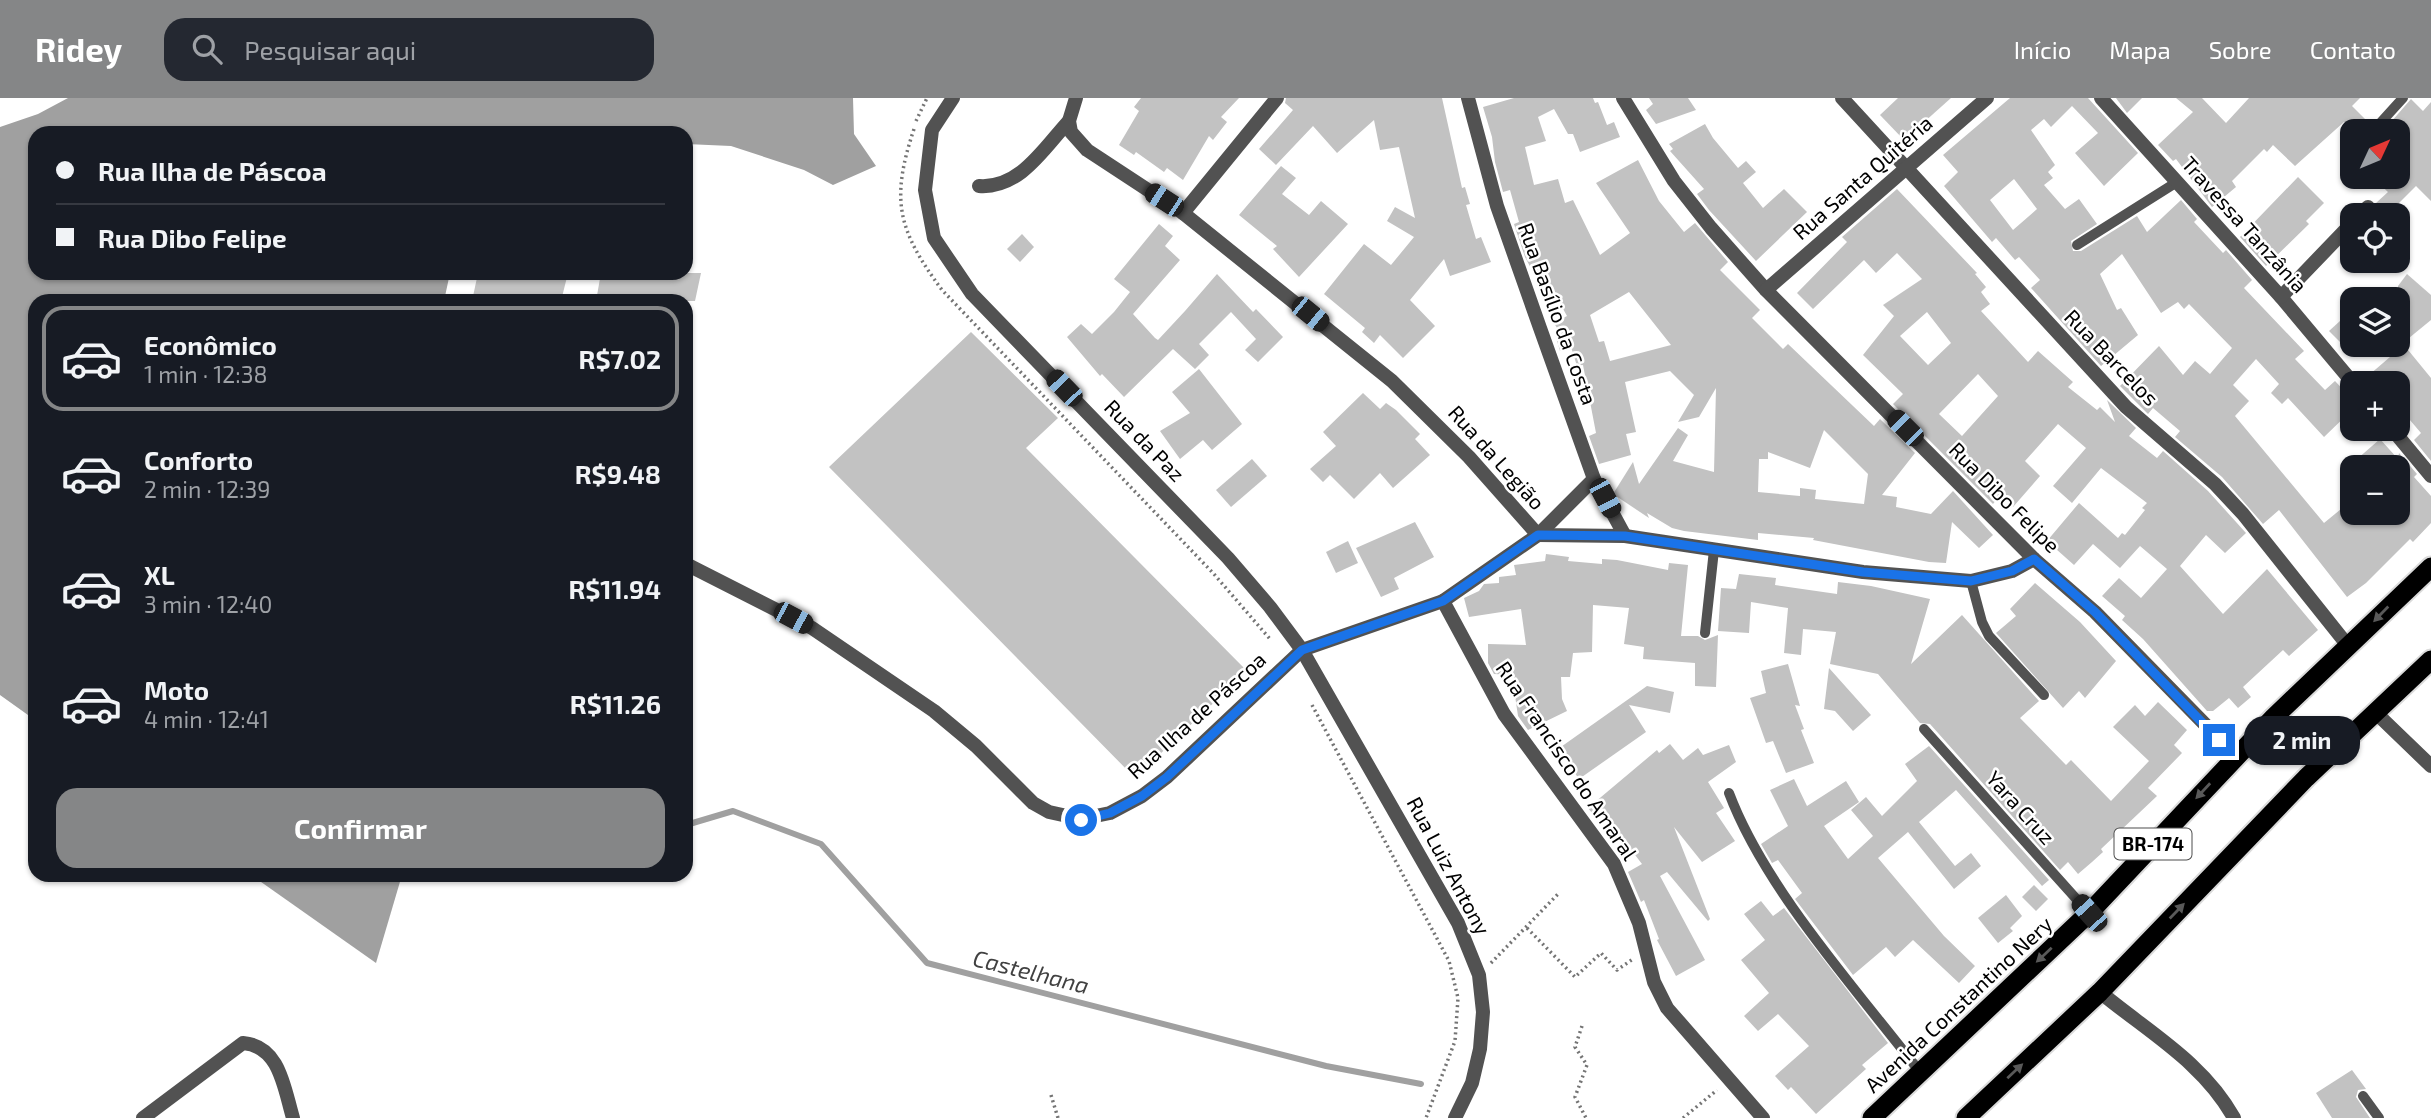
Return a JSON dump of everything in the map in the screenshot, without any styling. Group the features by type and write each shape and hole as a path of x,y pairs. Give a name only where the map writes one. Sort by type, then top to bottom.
{"highway":[{"name":"Avenida Constantino Nery","path":"1872,1118 2089,913 2236,756 2431,567"},
{"name":"BR-174","path":"1966,1118 2100,992 2306,778 2431,660"}],"street":[{"name":"Rua da Paz","path":"953,98 932,130 925,190 934,238 951,267 972,294 1228,558 1302,650"},
{"path":"979,186 994,187 1009,183 1069,121 1076,98"},
{"path":"1183,213 1277,98"},
{"name":"Rua Basílio da Costa","path":"1468,98 1497,206 1594,479 1625,536"},
{"name":"Rua Dibo Felipe","path":"1623,98 1674,181 1766,290 2034,559 2095,612 2236,756"},
{"name":"Rua Barcelos","path":"1842,98 2126,407 2215,485 2243,514 2349,647"},
{"name":"Rua Santa Quitéria","path":"1766,290 1987,98"},
{"name":"Travessa Tanzânia","path":"2101,98 2281,297 2343,371"},
{"name":"Rua da Legião","path":"1069,121 1071,132 1087,150 1183,213 1392,381 1469,457 1538,535 1625,536 1863,572 1971,581 2012,571 2034,559"},
{"path":"2281,297 2340,236"},
{"path":"2402,441 2431,476"},
{"name":"Rua Ilha de Páscoa","path":"693,568 811,628 934,711 976,746 1033,803 1049,812 1081,820 1110,813 1142,796 1167,777 1302,650 1443,601 1538,535 1594,479"},
{"name":"Rua Francisco do Amaral","path":"1443,601 1504,714 1614,864 1626,889 1654,982 1667,1008 1763,1118"},
{"name":"Rua Luiz Antony","path":"1302,650 1458,923 1479,975 1483,1012 1480,1049 1472,1083 1455,1118"},
{"path":"2376,713 2431,766"},
{"path":"2100,992 2185,1057 2220,1093 2234,1118"},
{"path":"143,1118 243,1043 265,1049 281,1076 293,1118"}],"lane":[{"path":"2384,119 2403,98"},
{"path":"2077,245 2177,182"},
{"path":"1705,633 1714,550"},
{"path":"1971,581 1982,622 1990,636 2044,695"},
{"name":"Yara Cruz","path":"1924,729 2089,913"},
{"path":"1729,793 1754,848 1783,892 1920,1072"},
{"path":"2363,1096 2379,1118"}],"path":[{"path":"927,98 911,136 900,189 902,221 914,253 942,290 1213,573 1288,662"},
{"path":"1309,699 1450,961 1458,998 1455,1041 1426,1118"},
{"path":"1479,975 1558,894"},
{"path":"1527,928 1575,977 1601,953 1617,970 1646,950"},
{"path":"1582,1026 1575,1047 1587,1065 1575,1097 1587,1118"},
{"path":"1683,1118 1729,1080"},
{"path":"1051,1095 1058,1118"}],"shaded area":[{"path":"68,98 853,98 854,134 876,166 833,185 804,170 731,146 693,144 693,126 28,126 28,280 448,280 446,294 28,294 28,715 0,695 0,127 38,114"},
{"path":"261,882 400,882 376,963"}],"building":[{"path":"1141,98 1239,98 1221,117 1227,122 1213,140 1209,136 1183,180 1167,168 1164,172 1136,152 1134,155 1119,145 1139,111 1134,107"},
{"path":"1286,98 1442,98 1462,188 1465,187 1470,204 1466,205 1476,239 1481,237 1491,262 1450,276 1444,259 1410,300 1435,326 1403,358 1380,335 1374,343 1362,332 1365,328 1324,294 1364,244 1391,265 1414,237 1387,221 1395,207 1415,218 1399,147 1380,150 1374,120 1337,153 1313,126 1276,165 1259,149 1293,110 1285,103"},
{"path":"1514,98 1593,98 1595,103 1598,102 1607,125 1614,122 1620,137 1580,152 1573,134 1568,134 1554,109 1538,117 1546,141 1525,147 1534,185 1558,179 1565,203 1573,200 1600,255 1630,233 1596,183 1638,160 1659,201 1684,232 1695,223 1728,262 1720,270 1760,310 1752,318 1783,349 1788,344 1874,426 1880,419 1915,453 1882,495 1897,497 1896,507 1931,514 1953,491 1993,535 1979,548 1952,522 1946,563 1929,562 1813,540 1814,538 1758,533 1758,540 1684,531 1672,528 1647,513 1649,518 1613,494 1633,462 1639,484 1678,428 1688,435 1673,461 1714,472 1716,388 1699,417 1678,422 1694,395 1670,371 1625,382 1636,432 1626,434 1631,455 1599,464 1589,436 1596,433 1583,365 1577,366 1571,347 1560,351 1555,334 1560,333 1554,323 1567,316 1552,289 1544,293 1525,257 1514,224 1519,222 1510,190 1503,192 1483,107","holes":["1629,292 1671,345 1610,361 1604,341 1599,342 1590,315","1824,430 1868,474 1864,504 1815,499 1816,490 1800,488 1800,496 1758,492 1759,459 1768,459 1768,452 1810,468"]},
{"path":"1649,98 1688,98 1696,110 1656,124 1646,110 1653,104"},
{"path":"1898,98 1951,98 1904,140 1880,115"},
{"path":"2010,98 2088,98 2138,153 2104,186 2075,153 2098,133 2072,106 2051,127 2044,119 2031,130 2055,165 2048,172 2053,178 2044,185 2065,209 2079,199 2097,224 2071,241 2073,251 2081,251 2137,216 2147,232 2181,200 2197,219 2194,222 2223,253 2226,250 2252,280 2244,288 2304,351 2295,359 2325,390 2335,381 2340,386 2340,422 2324,437 2288,398 2282,404 2271,393 2279,384 2256,359 2233,385 2249,401 2235,416 2324,523 2340,510 2340,525 2410,525 2410,466 2417,474 2414,477 2431,496 2431,523 2413,542 2410,539 2366,583 2347,597 2279,510 2263,524 2222,477 2175,437 2180,431 2153,408 2148,414 2120,386 2159,346 2183,375 2195,361 2210,374 2232,348 2189,304 2184,309 2178,302 2161,313 2122,254 2100,274 2117,310 2121,308 2138,335 2101,366 2031,288 2040,280 2019,257 2015,260 1996,238 1992,242 1944,186 1958,172 1943,155","holes":["2014,179 2037,209 2013,230 1990,200"]},
{"path":"2116,98 2142,98 2127,113"},
{"path":"2176,98 2202,98 2226,123 2249,98 2360,98 2352,106 2365,119 2340,119 2340,126 2295,166 2273,145 2267,152 2264,149 2232,181 2236,187 2212,207 2176,159 2173,161 2158,145 2193,112"},
{"path":"2411,99 2423,111 2431,102 2431,201 2416,186 2399,203 2376,203 2388,192 2385,189 2410,189 2410,119 2394,119"},
{"path":"1705,124 1738,168 1746,161 1756,172 1743,183 1763,208 1784,189 1807,212 1756,261 1709,210 1697,194 1704,189 1670,151 1673,149 1669,144"},
{"path":"1281,166 1296,178 1282,194 1309,215 1321,201 1348,224 1299,277 1273,249 1277,246 1239,215"},
{"path":"2298,177 2324,203 2306,221 2309,224 2266,266 2240,237"},
{"path":"1897,189 1977,273 1975,274 1986,287 1981,292 1990,304 1981,311 2028,362 2038,351 2073,382 2068,387 2097,410 2100,407 2115,422 2107,400 2136,428 2129,436 2157,458 2163,451 2208,491 2246,533 2225,553 2206,535 2180,566 2223,614 2267,569 2318,630 2289,656 2283,650 2243,687 2251,697 2238,708 2229,698 2213,711 2207,711 2143,639 2122,620 2125,616 2102,596 2119,578 2141,598 2167,569 2140,546 2120,568 2093,544 2074,565 2047,541 2079,503 2118,538 2122,533 2125,535 2145,510 2142,508 2147,503 2101,468 2072,503 2053,486 2086,448 2058,424 2025,461 2040,476 2013,507 2000,495 1993,504 1893,404 1903,394 1863,355 1894,316 1883,305 1922,279 1897,253 1876,273 1864,260 1813,309 1797,293 1847,242 1842,237","holes":["1927,312 1951,343 1928,365 1900,336","1978,374 1998,396 1962,436 1939,414"]},
{"path":"1159,224 1173,236 1165,246 1180,260 1133,314 1155,338 1158,340 1217,274 1253,312 1256,309 1283,337 1258,362 1245,350 1256,339 1231,312 1199,344 1209,355 1195,369 1173,349 1124,397 1102,374 1100,376 1067,337 1081,324 1092,334 1114,312 1130,292 1114,279"},
{"path":"1022,234 1034,247 1020,262 1007,249"},
{"path":"693,273 701,273 695,301 693,294 597,294 600,280 693,280"},
{"path":"2407,274 2431,295 2431,320 2410,337 2410,287 2398,286"},
{"path":"476,280 566,280 563,294 474,294"},
{"path":"2340,321 2340,342 2329,331"},
{"path":"971,332 1058,418 1026,448 1247,671 1135,778 829,467"},
{"path":"2410,352 2431,378 2431,461 2414,440 2421,433 2410,420 2410,371 2374,371 2390,357 2410,357"},
{"path":"1199,369 1242,424 1212,450 1203,440 1180,459 1160,431 1190,413 1172,392"},
{"path":"1363,393 1380,409 1386,403 1396,410 1420,434 1415,439 1430,455 1393,488 1380,473 1354,499 1330,475 1323,482 1310,469 1336,446 1323,432"},
{"path":"2378,441 2382,441 2394,455 2362,455"},
{"path":"1252,459 1267,476 1231,507 1216,490"},
{"path":"1415,522 1434,557 1394,578 1399,589 1381,597 1356,548"},
{"path":"1348,541 1358,563 1336,573 1326,552"},
{"path":"1546,554 1569,557 1568,561 1602,564 1602,559 1617,560 1668,570 1669,563 1688,565 1681,636 1698,636 1705,640 1718,635 1716,687 1695,686 1695,663 1643,659 1644,647 1624,644 1629,608 1593,605 1592,652 1573,653 1570,677 1561,677 1562,699 1567,711 1528,730 1518,716 1512,675 1494,674 1488,663 1488,644 1526,645 1521,609 1469,617 1464,598 1479,591 1484,584 1499,583 1499,577 1516,575 1514,565 1545,561"},
{"path":"1739,574 1776,578 1775,585 1837,594 1838,582 1930,599 1911,664 1962,615 2039,701 2020,718 2066,765 2071,760 2111,801 2149,761 2113,727 2135,705 2145,716 2158,702 2187,730 2174,745 2182,753 2148,788 2157,796 2101,849 2103,852 2078,874 2068,862 2060,870 1930,724 1920,723 1878,674 1830,664 1836,632 1803,629 1801,655 1784,653 1788,608 1751,602 1749,633 1718,631 1721,588 1736,589"},
{"path":"2035,583 2080,622 2116,661 2085,698 2079,691 2063,708 1996,633 2016,616 2010,609"},
{"path":"1788,664 1800,706 1795,705 1804,729 1801,730 1814,763 1786,773 1773,741 1766,743 1750,698 1766,693 1761,671"},
{"path":"1829,668 1871,715 1853,731 1835,711 1824,709"},
{"path":"1647,686 1674,692 1670,713 1629,705 1646,732 1579,779 1558,749"},
{"path":"1670,744 1683,760 1698,748 1703,755 1729,745 1736,762 1708,782 1724,808 1716,813 1735,841 1702,862 1674,827 1710,919 1708,921 1667,872 1660,876 1705,960 1676,976 1657,940 1659,939 1644,900 1641,902 1628,872 1642,864 1619,834 1613,839 1588,808 1657,750 1659,753"},
{"path":"1929,746 2049,880 2042,886 1956,790 1919,822 1955,866 1971,853 1981,866 1954,889 1908,832 1878,858 1944,936 1975,966 1959,983 1913,940 1895,957 1886,947 1853,975 1795,899 1802,893 1778,860 1772,863 1761,844 1788,826 1770,790 1794,779 1807,806 1846,781 1859,802 1824,826 1848,859 1873,836 1851,810 1866,797 1882,816 1917,781 1905,764"},
{"path":"2034,885 2048,899 2036,911 2022,897"},
{"path":"2006,895 2022,916 2010,928 2013,931 1998,943 1978,918"},
{"path":"1761,901 1773,916 1784,908 1888,1043 1862,1065 1866,1069 1816,1114 1791,1087 1788,1090 1775,1076 1809,1046 1778,1014 1758,1031 1744,1016 1769,993 1741,960 1765,940 1744,914"},
{"path":"2352,1070 2366,1089 2358,1090 2356,1097 2370,1118 2332,1118 2316,1093"}],"waterway":[{"name":"Castelhana","path":"693,823 733,811 821,844 927,963 1326,1066 1421,1084"}],"route":[{"path":"1081,820 1110,813 1142,796 1167,777 1302,650 1443,601 1538,535 1625,536 1863,572 1971,581 2012,571 2034,559 2095,612 2219,740"}]}
